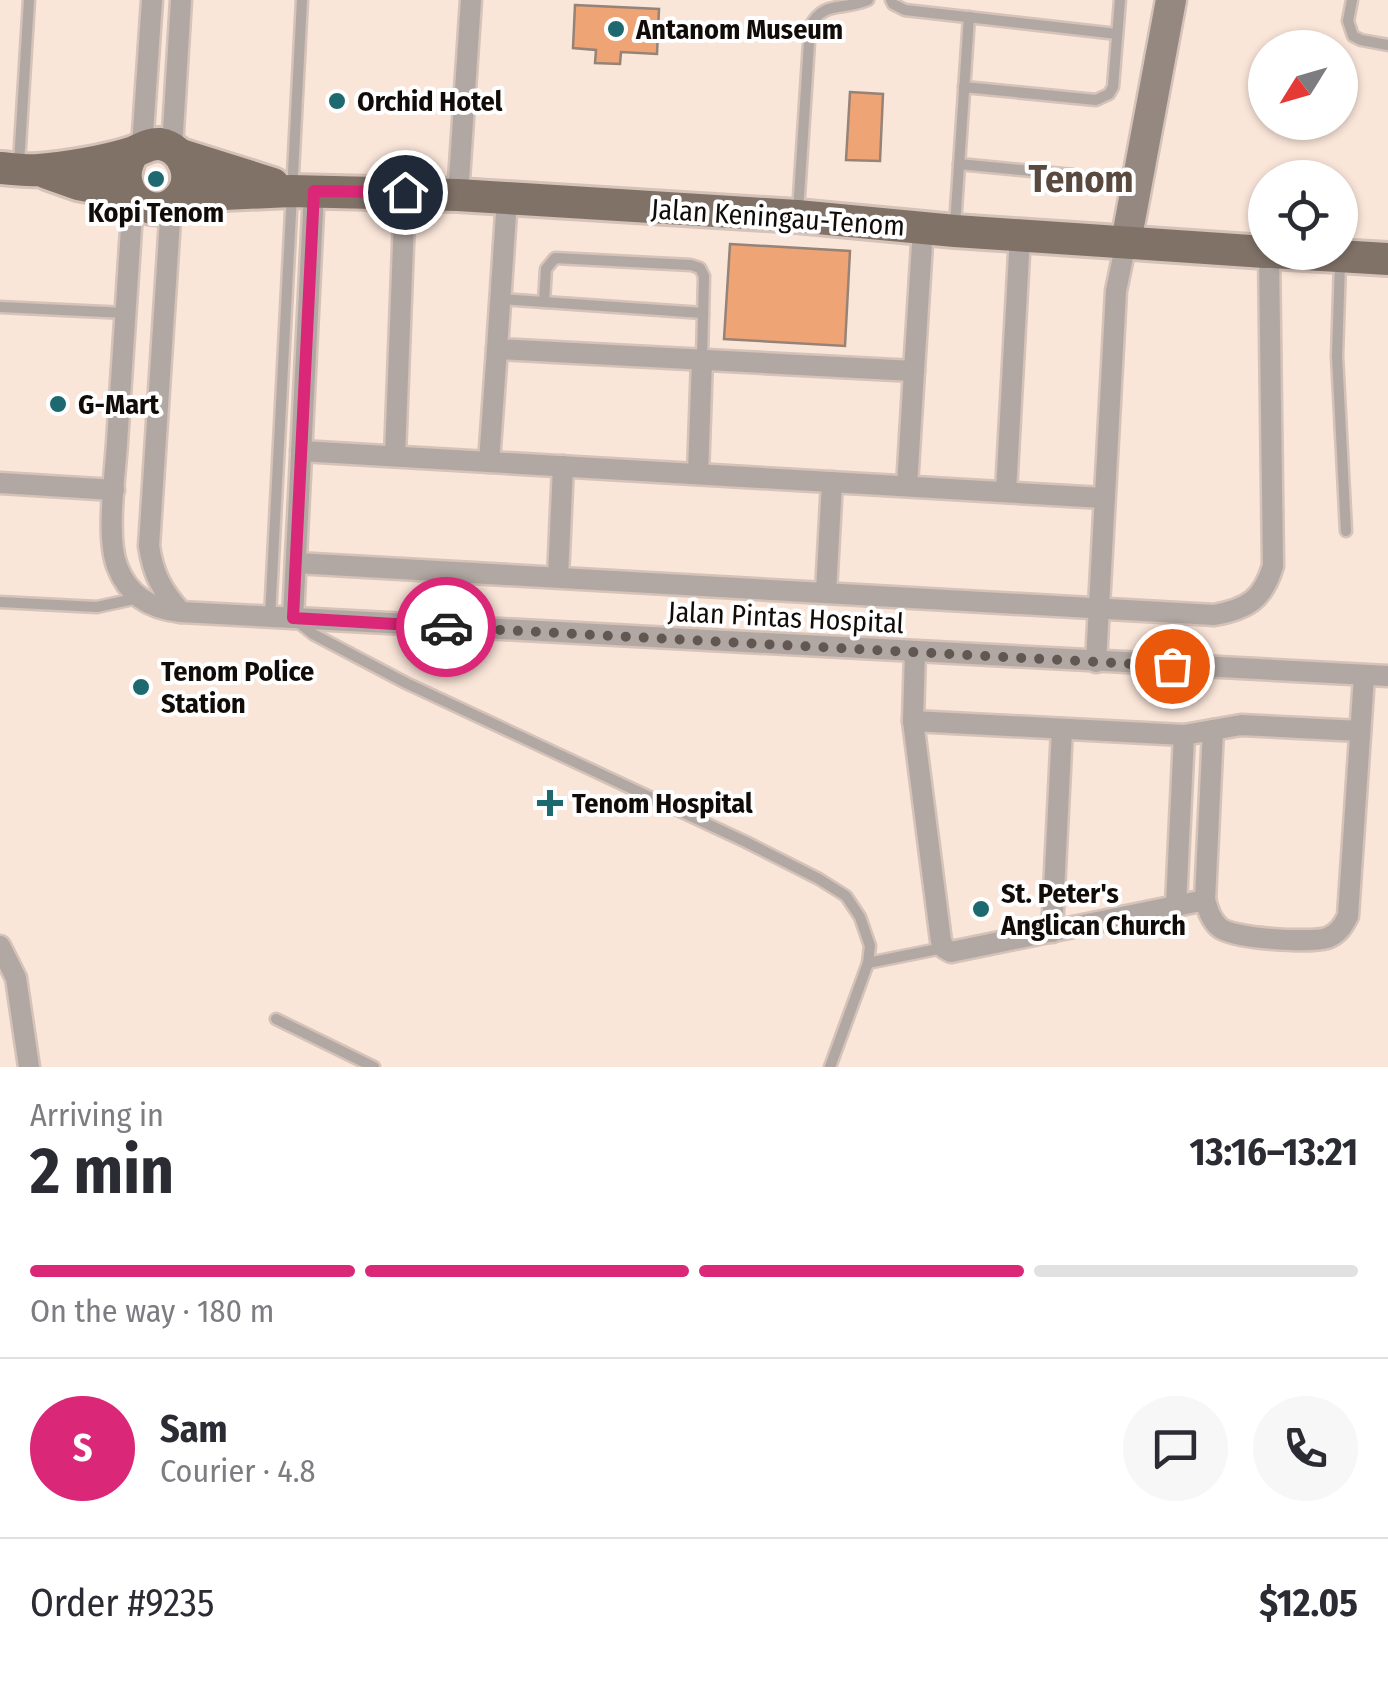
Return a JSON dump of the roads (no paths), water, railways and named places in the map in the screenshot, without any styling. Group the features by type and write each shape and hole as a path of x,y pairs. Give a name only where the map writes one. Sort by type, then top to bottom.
{"main road":[{"path":"158,151 186,165 188,176 176,200 161,208 132,196 19,169 158,151"},
{"path":"132,196 124,177 128,160 158,151"},
{"name":"Jalan Keningau-Tenom","path":"158,151 303,191"},
{"name":"Jalan Keningau-Tenom","path":"176,200 303,191 405,192 798,216 939,230 1248,251"},
{"name":"Jalan Keningau-Tenom","path":"1358,257 1388,258"}],"street":[{"path":"152,0 158,151"},
{"path":"158,151 181,0"},
{"path":"458,195 470,0"},
{"path":"1096,662 1116,290 1172,0"},
{"path":"293,618 301,450 303,191"},
{"path":"395,456 405,192"},
{"path":"132,196 113,540 117,567 138,598"},
{"path":"489,462 507,198"},
{"path":"176,200 149,546 156,580 181,612"},
{"path":"907,486 914,371 939,230"},
{"path":"1006,492 1020,235"},
{"path":"296,563 1214,615 1236,611 1257,599 1268,584 1273,566 1269,270"},
{"path":"497,349 914,371"},
{"path":"698,474 702,360"},
{"path":"301,450 1103,498"},
{"path":"558,577 563,466"},
{"path":"826,592 832,482"},
{"path":"0,483 114,490"},
{"path":"117,567 152,564"},
{"name":"Jalan Pintas Hospital","path":"138,598 162,610 181,612 1388,676"},
{"path":"915,652 914,722 940,941 944,948 958,952 1205,900"},
{"path":"1213,730 1205,900 1211,917 1221,930 1236,936 1328,938 1341,929 1348,916 1364,676"},
{"path":"914,722 1184,734 1241,725 1360,731"},
{"path":"1052,932 1062,729"},
{"path":"1176,906 1184,734"},
{"path":"0,946 16,978 28,1067"}],"lane":[{"path":"19,169 30,0"},
{"path":"270,617 303,191 302,0"},
{"path":"798,216 810,27 822,10 868,0"},
{"path":"891,0 905,10 1118,34"},
{"path":"964,87 1103,98 1114,88 1120,0"},
{"path":"1352,0 1348,21 1353,36 1388,45"},
{"path":"939,230 960,164 969,17"},
{"path":"960,164 1073,175"},
{"path":"544,302 546,269 555,258 692,264 704,276 702,360"},
{"path":"1340,270 1338,356 1346,531"},
{"path":"500,299 703,313"},
{"path":"0,307 126,313"},
{"path":"0,602 97,607 138,598"},
{"path":"293,618 313,634 406,683 746,842 846,896 860,917 870,946 868,963 830,1067"},
{"path":"868,963 944,948"},
{"path":"276,1019 374,1067"}],"place":[{"name":"Antanom Museum","path":"616,29"},
{"name":"Orchid Hotel","path":"337,101"},
{"name":"Kopi Tenom","path":"156,179"},
{"name":"G-Mart","path":"58,404"},
{"name":"Tenom Police Station","path":"141,687"},
{"name":"Tenom Hospital","path":"550,803"},
{"name":"St. Peter's Anglican Church","path":"981,909"}],"district":[{"name":"Tenom","path":"1081,179"}]}
